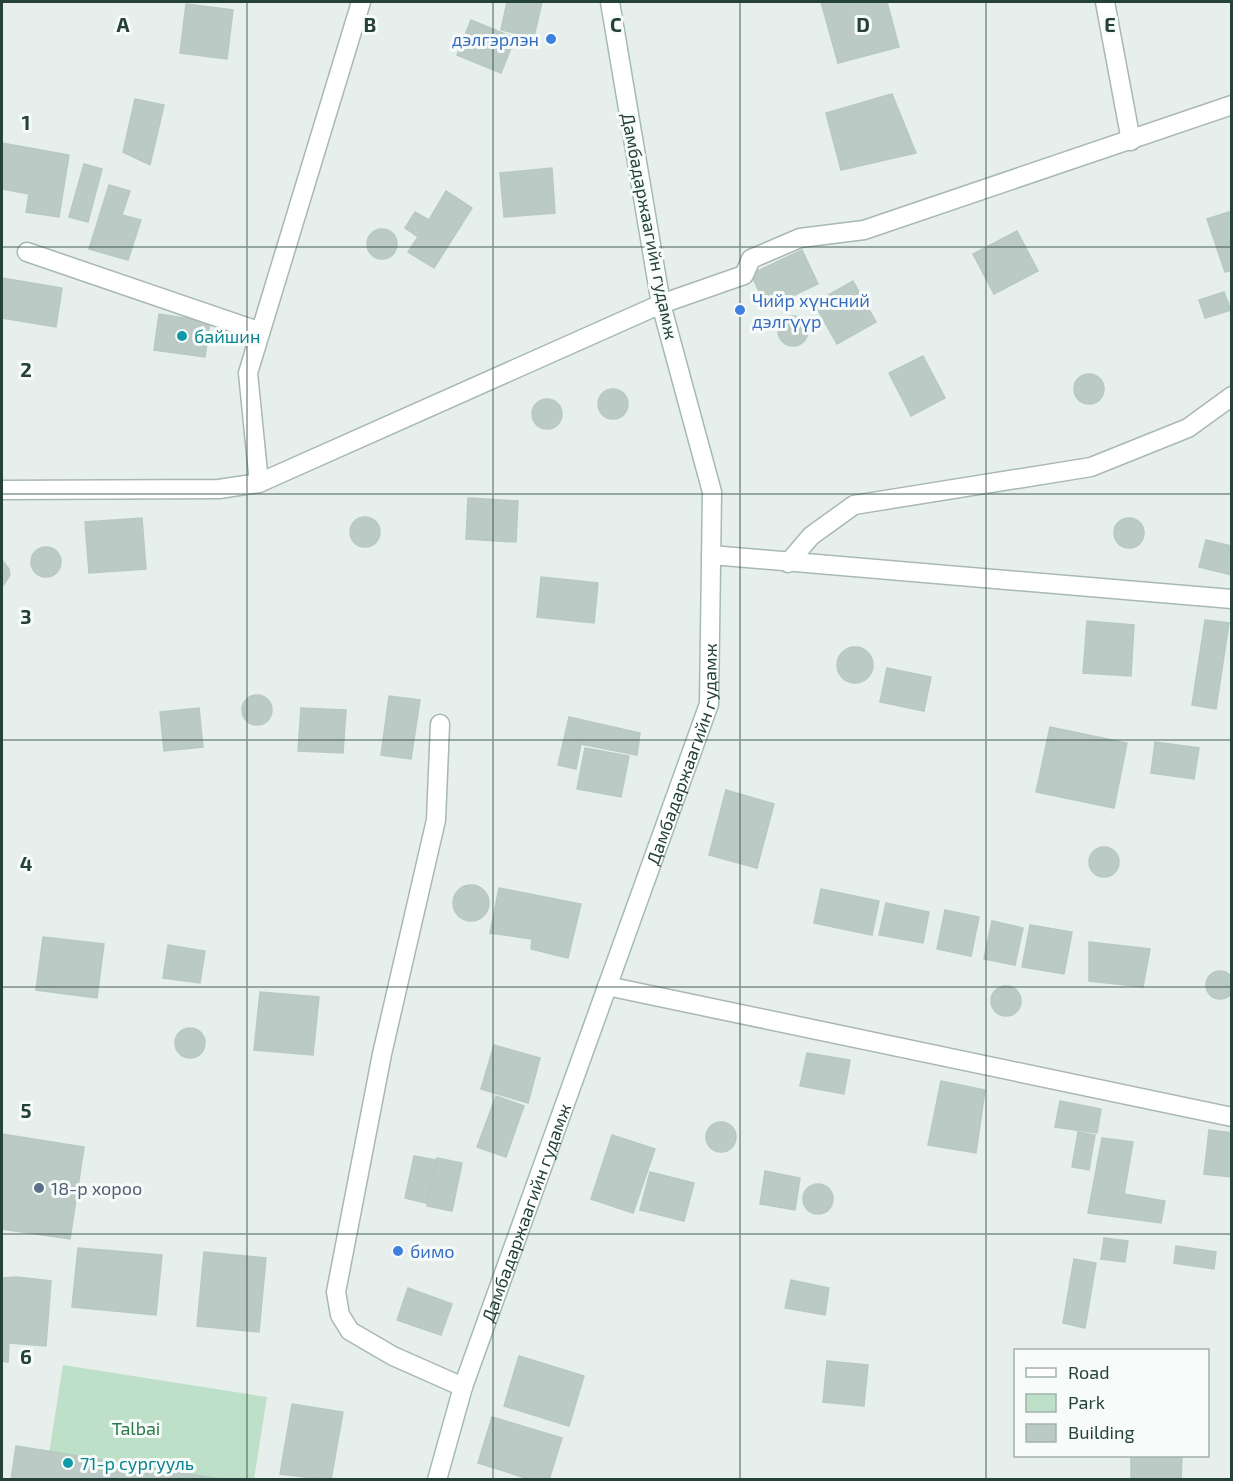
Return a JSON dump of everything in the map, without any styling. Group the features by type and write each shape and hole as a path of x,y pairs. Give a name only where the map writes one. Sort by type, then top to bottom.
{"street":[{"path":"260,483 248,373 258,331 361,2"},
{"name":"Дамбадаржаагийн гудамж","path":"437,1479 463,1387 709,704 712,492 661,304 610,2"},
{"path":"1105,2 1131,141"},
{"path":"2,490 219,489 260,483 661,304 744,275 751,259 800,238 864,230 1232,105"},
{"path":"27,252 258,331"},
{"path":"788,563 811,536 854,506 1091,467 1188,428 1232,396"},
{"path":"711,555 1232,599"},
{"path":"441,724 436,820 382,1054 336,1292 340,1315 350,1331 393,1356 463,1387"},
{"path":"607,986 1232,1117"}],"green space":[{"name":"Talbai","path":"63,1365 267,1397 254,1479 132,1479 47,1466"}],"building":[{"path":"507,2 542,2 534,37 501,30"},
{"path":"821,2 887,2 899,47 838,63"},
{"path":"186,4 233,10 227,59 180,53"},
{"path":"471,20 515,38 501,73 457,55"},
{"path":"892,94 916,153 841,170 826,113"},
{"path":"135,99 164,105 150,165 123,152"},
{"path":"2,143 69,155 59,217 26,212 29,194 2,189"},
{"path":"84,164 102,169 88,222 69,217"},
{"path":"552,168 555,213 504,217 500,173"},
{"path":"109,185 130,191 122,215 141,220 128,260 89,249"},
{"path":"446,191 472,208 434,268 408,252 418,237 405,228 415,212 429,220"},
{"path":"1232,211 1232,270 1225,272 1207,219"},
{"path":"382,229 393,233 397,244 393,255 382,259 371,255 367,244 371,233"},
{"path":"1017,231 1038,271 994,294 973,254"},
{"path":"802,250 818,284 767,308 751,274"},
{"path":"2,278 62,288 56,327 2,318"},
{"path":"853,281 876,322 837,344 814,303"},
{"path":"1224,292 1231,310 1205,318 1199,300"},
{"name":"байшин","path":"159,314 210,322 205,357 154,350"},
{"path":"793,316 804,320 808,331 804,342 793,346 782,342 778,331 782,320"},
{"path":"923,356 945,398 911,416 889,373"},
{"path":"1089,374 1100,378 1104,389 1100,400 1089,404 1078,400 1074,389 1078,378"},
{"path":"613,389 624,393 628,404 624,415 613,419 602,415 598,404 602,393"},
{"path":"547,399 558,403 562,414 558,425 547,429 536,425 532,414 536,403"},
{"path":"468,498 518,501 516,542 466,539"},
{"path":"365,517 376,521 380,532 376,543 365,547 354,543 350,532 354,521"},
{"path":"142,518 146,569 89,573 85,522"},
{"path":"1129,518 1140,522 1144,533 1140,544 1129,548 1118,544 1114,533 1118,522"},
{"path":"1206,540 1232,546 1232,575 1199,567"},
{"path":"46,547 57,551 61,562 57,573 46,577 35,573 31,562 35,551"},
{"path":"2,560 9,569 10,575 2,587"},
{"path":"541,577 598,583 594,623 537,617"},
{"path":"1205,620 1229,623 1216,709 1192,705"},
{"path":"1087,621 1134,625 1131,676 1083,673"},
{"path":"855,647 868,652 873,665 868,678 855,683 842,678 837,665 842,652"},
{"path":"887,668 931,677 924,711 880,702"},
{"path":"257,695 268,699 272,710 268,721 257,725 246,721 242,710 246,699"},
{"path":"389,696 420,700 411,759 381,755"},
{"path":"199,708 203,747 164,751 160,712"},
{"path":"301,708 346,710 343,753 298,751"},
{"path":"569,717 640,733 637,755 581,744 576,769 558,765"},
{"path":"1050,727 1127,743 1114,808 1036,792"},
{"path":"1155,742 1199,748 1194,779 1151,773"},
{"path":"585,748 629,756 621,797 577,789"},
{"path":"726,790 774,804 757,868 709,855"},
{"path":"1104,847 1115,851 1119,862 1115,873 1104,877 1093,873 1089,862 1093,851"},
{"path":"471,885 483,891 489,903 483,915 471,921 459,915 453,903 459,891"},
{"path":"499,888 581,904 568,958 531,949 532,939 490,933"},
{"path":"821,889 879,901 872,935 814,923"},
{"path":"886,903 929,912 923,943 879,935"},
{"path":"945,910 979,917 971,956 937,949"},
{"path":"992,921 1023,928 1015,965 984,959"},
{"path":"1030,925 1072,932 1064,974 1022,967"},
{"path":"43,937 104,944 97,998 36,990"},
{"path":"1089,942 1150,949 1143,987 1089,981"},
{"path":"168,945 205,951 200,983 163,978"},
{"path":"1220,971 1230,975 1234,985 1230,995 1220,999 1210,995 1206,985 1210,975"},
{"path":"1006,986 1017,990 1021,1001 1017,1012 1006,1016 995,1012 991,1001 995,990"},
{"path":"260,992 319,997 313,1055 254,1050"},
{"path":"190,1028 201,1032 205,1043 201,1054 190,1058 179,1054 175,1043 179,1032"},
{"path":"494,1045 540,1058 528,1103 481,1089"},
{"path":"807,1053 850,1060 844,1094 800,1086"},
{"path":"941,1081 985,1090 976,1153 928,1145"},
{"path":"496,1096 524,1106 506,1157 477,1147"},
{"path":"1060,1101 1101,1109 1097,1133 1055,1127"},
{"path":"721,1122 732,1126 736,1137 732,1148 721,1152 710,1148 706,1137 710,1126"},
{"path":"1209,1130 1232,1133 1232,1177 1204,1174"},
{"path":"1078,1132 1095,1135 1089,1170 1072,1167"},
{"name":"18-р хороо","path":"2,1134 84,1147 70,1239 2,1229"},
{"path":"612,1135 655,1149 633,1213 591,1199"},
{"path":"1102,1138 1133,1142 1124,1194 1165,1201 1161,1223 1088,1213"},
{"path":"414,1156 436,1160 426,1203 405,1198"},
{"path":"437,1158 462,1163 452,1211 427,1206"},
{"path":"765,1171 800,1178 795,1210 760,1204"},
{"path":"650,1172 694,1183 684,1221 640,1210"},
{"path":"818,1184 829,1188 833,1199 829,1210 818,1214 807,1210 803,1199 807,1188"},
{"path":"1104,1238 1128,1241 1125,1262 1101,1259"},
{"path":"1176,1246 1216,1252 1214,1269 1174,1263"},
{"path":"78,1248 162,1255 156,1315 72,1307"},
{"path":"204,1252 266,1258 259,1332 197,1326"},
{"path":"1074,1259 1096,1263 1085,1328 1063,1323"},
{"path":"17,1277 51,1281 46,1346 9,1343 8,1362 2,1361 2,1278"},
{"path":"791,1280 829,1288 825,1315 785,1308"},
{"path":"408,1288 452,1304 441,1335 397,1320"},
{"path":"519,1356 584,1376 569,1426 504,1406"},
{"path":"827,1361 868,1365 864,1406 823,1402"},
{"path":"292,1404 343,1412 331,1480 280,1474"},
{"path":"492,1417 562,1438 549,1480 532,1480 478,1463"},
{"name":"71-р сургууль","path":"16,1446 227,1480 11,1480"},
{"path":"1131,1457 1182,1457 1181,1480 1131,1480"}],"place":[{"name":"дэлгэрлэн","path":"551,39"},
{"name":"Чийр хүнсний дэлгүүр","path":"740,310"},
{"name":"байшин","path":"182,336"},
{"name":"18-р хороо","path":"39,1188"},
{"name":"бимо","path":"398,1251"},
{"name":"71-р сургууль","path":"68,1463"}]}
